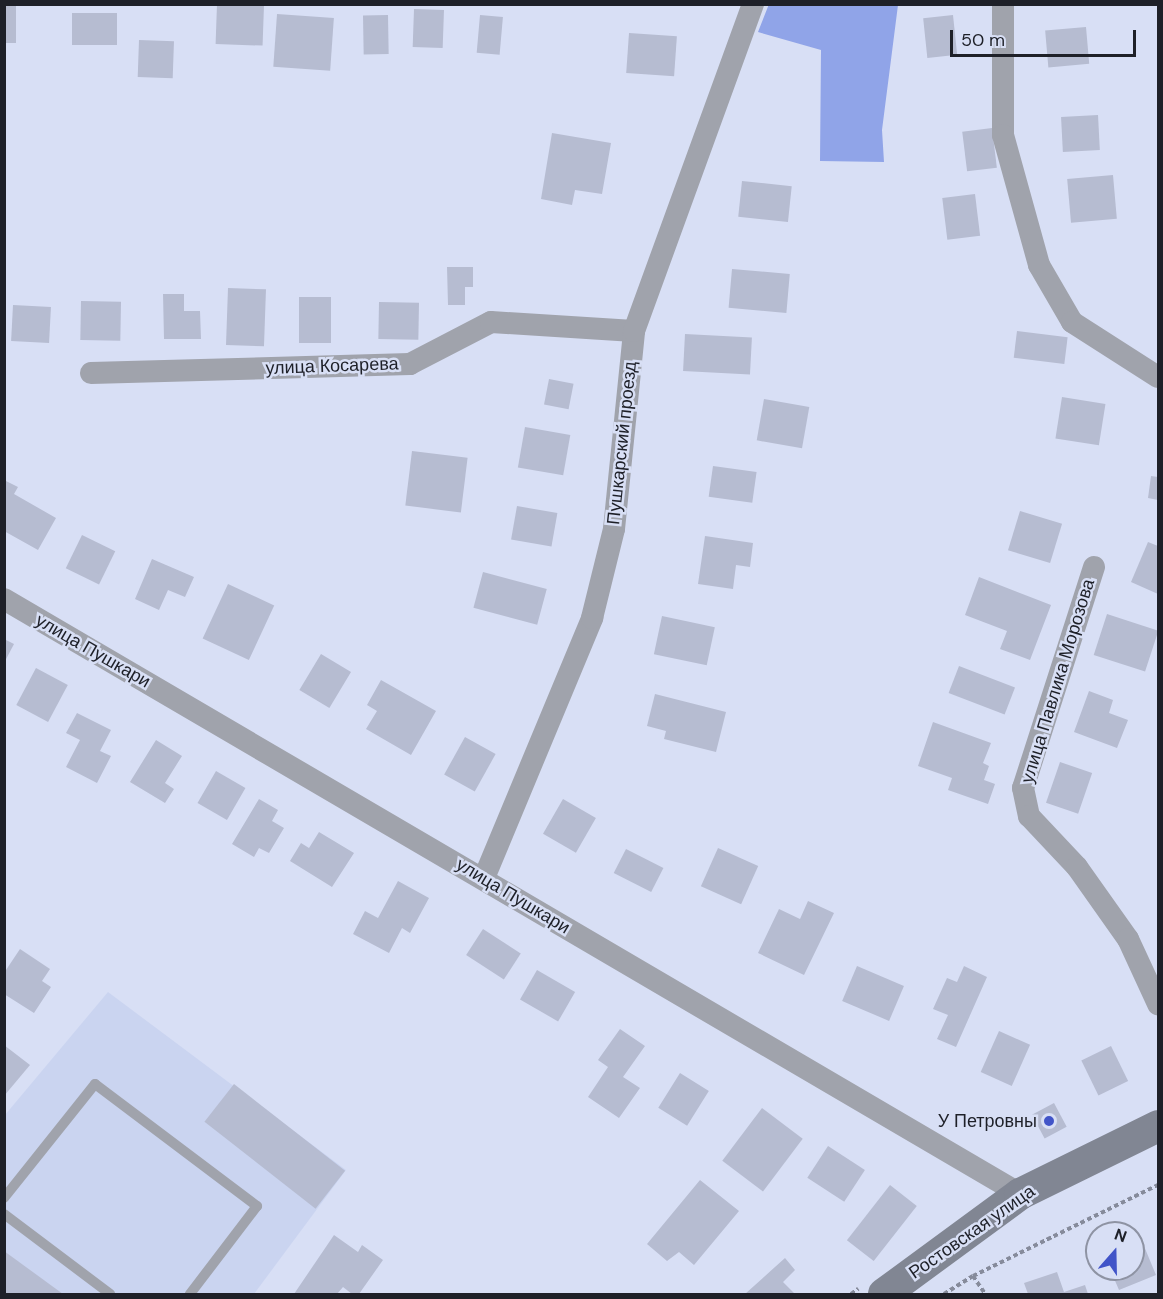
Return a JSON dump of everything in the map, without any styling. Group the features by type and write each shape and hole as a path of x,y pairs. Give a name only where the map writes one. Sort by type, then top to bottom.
{"street":[{"name":"Пушкарский проезд","path":"484,878 592,618 614,529 634,331 753,4"},
{"path":"1003,4 1003,135 1039,265 1072,322 1158,377"},
{"name":"улица Косарева","path":"92,373 410,364 491,322 634,331"},
{"name":"улица Павлика Морозова","path":"1094,567 1023,788 1029,816 1077,867 1128,939 1158,1004"},
{"name":"улица Пушкари","path":"4,599 484,878 1020,1194"},
{"name":"Ростовская улица","path":"884,1294 1020,1194 1158,1126"}],"lane":[{"path":"4,1198 95,1084 257,1206 190,1294"},
{"path":"4,1214 110,1294"}],"path":[{"path":"944,1294 973,1276 1158,1185"},
{"path":"973,1276 985,1294"}],"shaded area":[{"path":"769,4 898,5 882,130 884,162 820,161 821,50 758,32"},
{"path":"108,992 346,1170 254,1294 5,1294 5,1115"}],"building":[{"path":"4,4 16,4 16,43 4,43"},
{"path":"217,4 264,6 263,46 216,44"},
{"path":"414,9 444,10 443,48 413,47"},
{"path":"72,13 117,13 117,45 72,45"},
{"path":"277,14 334,18 330,71 273,67"},
{"path":"363,15 388,15 389,54 364,54"},
{"path":"480,15 503,17 500,55 477,53"},
{"path":"953,15 957,55 927,58 923,18"},
{"path":"1086,27 1089,64 1048,67 1045,31"},
{"path":"629,33 677,36 674,76 626,73"},
{"path":"139,40 174,41 173,78 138,77"},
{"path":"1098,115 1100,150 1063,152 1061,117"},
{"path":"992,128 997,168 967,171 962,132"},
{"path":"552,133 611,143 602,194 575,190 572,205 541,199"},
{"path":"1113,175 1117,219 1071,223 1067,179"},
{"path":"742,181 792,186 788,222 738,217"},
{"path":"975,194 980,236 947,240 942,198"},
{"path":"447,267 473,267 473,287 465,287 465,305 448,305"},
{"path":"732,269 790,274 786,313 729,308"},
{"path":"228,288 266,289 264,346 226,345"},
{"path":"163,294 184,294 184,311 200,311 201,339 164,339"},
{"path":"299,297 331,297 331,343 299,343"},
{"path":"81,301 121,302 120,341 80,340"},
{"path":"379,302 419,303 418,340 378,339"},
{"path":"13,305 51,307 49,343 11,341"},
{"path":"1017,331 1068,337 1064,364 1014,358"},
{"path":"685,334 752,338 750,374 683,371"},
{"path":"549,379 574,384 569,409 544,405"},
{"path":"1062,397 1105,404 1099,445 1055,438"},
{"path":"764,399 809,407 802,448 757,440"},
{"path":"525,427 570,435 563,475 518,467"},
{"path":"412,451 468,458 461,512 405,506"},
{"path":"713,466 757,472 752,503 709,497"},
{"path":"1151,476 1158,477 1158,500 1148,498"},
{"path":"4,480 18,487 14,494 56,518 38,550 4,531"},
{"path":"517,506 557,513 551,547 511,539"},
{"path":"1020,511 1062,524 1050,563 1008,550"},
{"path":"82,535 115,551 99,584 66,568"},
{"path":"705,536 753,543 750,567 736,565 733,589 698,584"},
{"path":"1148,542 1158,546 1158,594 1131,582"},
{"path":"152,559 194,577 185,597 168,590 159,610 135,599"},
{"path":"483,572 547,589 537,625 473,608"},
{"path":"979,577 1051,605 1030,660 1000,649 1007,631 965,615"},
{"path":"228,584 274,606 249,660 203,638"},
{"path":"1107,614 1158,631 1145,672 1094,655"},
{"path":"662,616 715,627 707,665 654,654"},
{"path":"4,639 14,644 4,663"},
{"path":"321,654 351,672 329,708 299,690"},
{"path":"959,666 1015,688 1005,715 949,693"},
{"path":"36,668 68,685 48,722 16,705"},
{"path":"381,680 436,711 411,755 366,729 377,711 367,705"},
{"path":"1089,691 1113,700 1109,713 1128,720 1117,748 1074,732"},
{"path":"655,694 726,712 716,752 664,739 666,731 647,726"},
{"path":"77,713 111,730 100,751 111,756 97,783 66,767 80,740 66,733"},
{"path":"933,722 991,743 983,763 989,766 984,780 995,784 988,804 948,790 952,778 918,766"},
{"path":"465,737 496,754 475,792 444,775"},
{"path":"156,740 182,756 165,783 174,789 165,803 130,782"},
{"path":"1060,762 1092,773 1078,814 1046,803"},
{"path":"216,771 245,788 227,820 198,803"},
{"path":"259,799 278,810 272,821 284,828 269,853 259,848 254,857 232,844"},
{"path":"563,799 596,818 576,853 543,834"},
{"path":"319,832 354,853 332,887 290,861 301,843 309,848"},
{"path":"718,848 758,866 741,904 701,886"},
{"path":"626,849 663,868 651,892 614,873"},
{"path":"398,881 429,898 410,933 402,928 389,953 353,934 365,911 378,918"},
{"path":"808,901 834,913 804,975 758,953 779,909 800,919"},
{"path":"483,929 521,954 504,980 466,955"},
{"path":"20,949 50,969 42,981 51,987 34,1013 4,994 4,973"},
{"path":"857,966 904,986 889,1021 842,1001"},
{"path":"964,966 987,977 956,1047 937,1039 948,1015 933,1009 947,978 957,982"},
{"path":"537,970 575,992 558,1021 520,999"},
{"path":"620,1029 645,1046 623,1077 640,1088 619,1118 588,1097 608,1067 598,1060"},
{"path":"999,1031 1030,1045 1012,1086 981,1072"},
{"path":"4,1045 30,1065 4,1096"},
{"path":"1111,1046 1128,1081 1098,1096 1081,1060"},
{"path":"680,1073 709,1091 687,1126 658,1108"},
{"path":"234,1084 345,1171 316,1209 204,1122"},
{"name":"У Петровны","path":"1054,1103 1067,1127 1045,1139 1032,1115"},
{"path":"762,1108 803,1139 763,1191 722,1161"},
{"path":"828,1146 865,1170 844,1202 807,1178"},
{"path":"700,1180 739,1211 694,1265 679,1252 667,1261 647,1244"},
{"path":"890,1185 917,1206 874,1261 847,1240"},
{"path":"334,1235 358,1252 362,1245 383,1260 359,1294 352,1294 343,1287 337,1294 294,1294"},
{"path":"1145,1248 1156,1275 1145,1279"},
{"path":"4,1251 63,1294 4,1294"},
{"path":"785,1258 795,1270 783,1282 795,1294 745,1294"},
{"path":"1057,1272 1064,1292 1085,1285 1088,1294 1028,1294 1024,1283"},
{"path":"1115,1281 1141,1281 1119,1290"}],"place":[{"name":"У Петровны","path":"1049,1121"}]}
